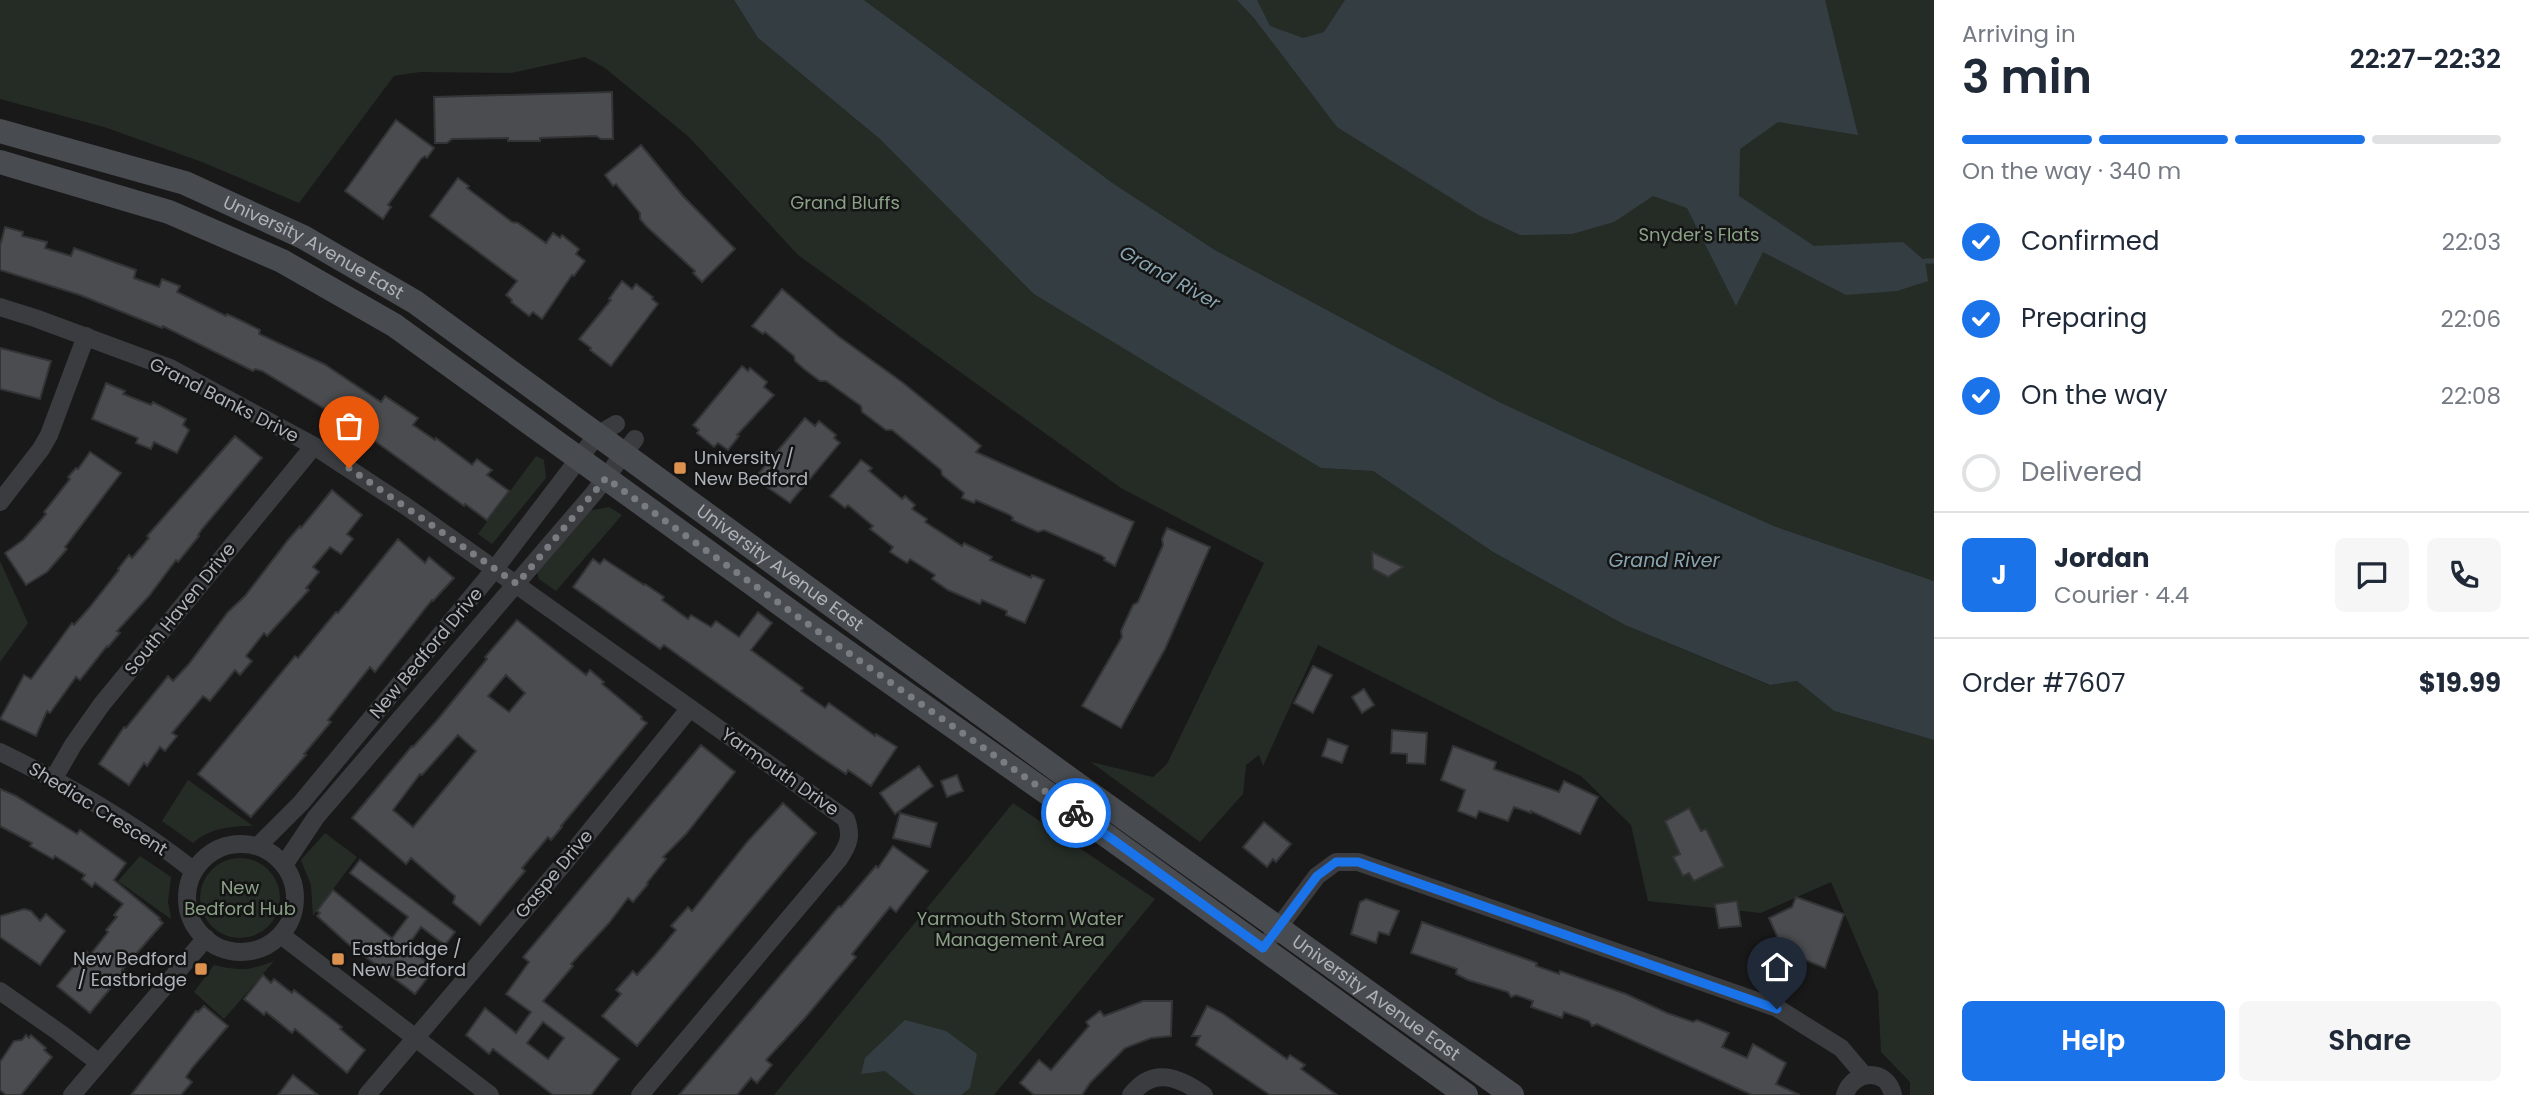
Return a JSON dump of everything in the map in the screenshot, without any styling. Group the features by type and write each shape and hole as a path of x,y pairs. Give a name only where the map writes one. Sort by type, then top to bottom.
{"main road":[{"name":"University Avenue East","path":"0,131 185,183 303,237 415,302 630,447 1278,928 1512,1095"},
{"name":"University Avenue East","path":"0,162 169,212 282,261 394,325 1466,1095"}],"street":[{"name":"Grand Banks Drive","path":"0,307 170,368 314,446 407,507 494,570"},
{"path":"0,502 49,435 86,336"},
{"name":"New Bedford Drive","path":"258,846 301,803 494,570 579,458 606,430"},
{"name":"South Haven Drive","path":"54,778 77,739 103,704 314,446"},
{"name":"New Bedford Drive","path":"284,864 316,817 517,584 630,447"},
{"name":"Yarmouth Drive","path":"494,570 846,819 851,833 848,847 839,859 640,1095"},
{"name":"Gaspe Drive","path":"367,1095 690,708"},
{"name":"Shediac Crescent","path":"0,752 54,778 144,834 194,871"},
{"path":"236,844 258,846 284,864 292,879 295,898 292,917 281,935 271,943 254,951 242,952 218,947 195,927 187,907 189,883 194,871 210,853 236,844"},
{"path":"1263,948 1317,876 1336,862 1358,862 1777,1009 1841,1048 1864,1075"},
{"path":"281,935 490,1095"},
{"path":"72,1095 206,938"},
{"path":"0,991 98,1062"},
{"path":"1845,1095 1850,1084 1864,1075 1880,1077 1887,1082 1893,1095"},
{"path":"1131,1095 1150,1080 1172,1077 1204,1095"}],"green space":[{"name":"Grand Bluffs","path":"0,0 734,0 758,38 881,140 1321,468 1373,471 1493,552 1625,625 1769,685 1797,681 1834,711 1934,740 1934,1095 1910,1095 1910,1082 1881,1052 1878,992 1831,882 1761,913 1648,901 1631,825 1581,776 1318,645 1263,766 1259,755 1246,765 1243,794 1200,842 1091,762 1153,777 1167,764 1264,563 1121,488 798,255 689,137 605,68 585,57 511,73 420,72 394,76 299,203 202,162 104,127 0,99"},
{"name":"Snyder's Flats","path":"864,0 1934,0 1934,581 1774,526 1570,435 1499,402 1215,250 1114,184"},
{"path":"536,456 544,460 546,478 492,544 478,534"},
{"path":"609,507 622,515 556,591 539,579 536,569 582,512"},
{"path":"0,561 28,623 0,662"},
{"name":"New Bedford Hub","path":"188,780 253,826 221,829 206,834 193,843 162,821"},
{"name":"Yarmouth Storm Water Management Area","path":"1013,803 1155,899 994,1095 774,1095"},
{"name":"New Bedford Hub","path":"325,833 357,857 313,916 311,885 301,860"},
{"name":"New Bedford Hub","path":"140,856 171,877 168,902 171,919 118,881"},
{"name":"New Bedford Hub","path":"240,858 255,861 268,870 277,883 280,898 277,913 268,926 255,935 240,938 225,935 212,926 203,913 200,898 203,883 212,870 225,861"},
{"name":"New Bedford Hub","path":"274,961 224,1019 194,992 214,965 244,969"}],"water":[{"name":"Grand River","path":"734,0 864,0 1114,184 1215,250 1499,402 1570,435 1774,526 1934,581 1934,740 1834,711 1797,681 1770,685 1625,625 1493,552 1373,471 1321,468 1034,294 881,140 758,38"},
{"path":"1237,0 1257,0 1270,26 1303,38 1324,32 1345,0 1825,0 1858,135 1778,122 1740,149 1739,196 1814,246 1903,242 1925,261 1928,281 1897,291 1846,295 1763,252 1736,306 1687,208 1653,196 1614,222 1572,234 1520,235 1480,216 1337,127 1254,18"},
{"path":"905,1020 946,1031 977,1054 970,1088 961,1095 915,1095 885,1071 861,1074 865,1058"}],"building":[{"path":"612,92 613,139 596,136 540,138 540,141 508,141 508,138 452,139 447,143 435,143 434,97"},
{"path":"396,120 434,148 427,158 425,156 421,159 388,205 391,207 383,219 345,191"},
{"path":"641,145 683,196 735,249 702,282 693,273 695,271 646,226 640,219 640,213 605,175"},
{"path":"458,178 512,222 518,223 546,243 553,233 560,238 562,235 579,249 576,254 585,261 574,276 572,275 542,319 533,312 529,316 506,295 517,281 430,216"},
{"path":"5,227 23,232 22,236 47,242 45,248 71,256 74,248 136,270 134,278 159,287 162,279 180,286 177,292 244,322 260,330 259,334 324,364 381,402 385,396 418,418 413,425 435,440 436,438 472,465 477,459 492,470 487,475 509,491 487,520 361,431 262,371 253,371 163,326 162,328 80,295 0,270 0,246"},
{"path":"622,281 632,289 636,284 658,304 611,366 579,339 611,300 609,299"},
{"path":"782,289 838,336 902,382 981,446 976,452 1134,522 1115,566 1101,555 1044,530 1038,532 1012,520 1010,515 976,500 974,503 962,498 964,493 942,475 941,470 892,430 886,430 862,412 861,406 804,369 795,361 794,356 765,332 763,334 752,326"},
{"path":"0,348 51,361 40,399 0,389"},
{"path":"742,366 748,371 750,368 767,382 764,387 774,395 737,435 739,436 728,450 718,443 714,447 697,433 699,430 693,425"},
{"path":"106,383 125,391 123,394 151,405 153,402 186,419 183,425 189,430 177,453 154,442 151,449 136,443 138,438 92,419"},
{"path":"805,418 815,426 819,421 836,435 834,438 840,443 790,503 764,485 768,480 759,473"},
{"path":"235,436 262,458 178,562 176,560 149,596 117,631 120,633 80,680 76,677 50,713 47,711 36,736 0,719 24,675 31,679 72,623 74,625 89,608 129,555 132,558 149,538 147,536"},
{"path":"90,452 121,473 65,547 67,549 47,572 26,585 5,553 23,540 41,520 46,514 44,512 70,479 68,477 78,469"},
{"path":"861,460 872,468 869,471 902,499 905,496 915,505 912,509 927,519 925,522 962,546 964,543 992,557 990,560 1031,578 1032,575 1044,580 1025,623 982,600 980,604 948,590 932,579 935,575 910,559 907,563 890,552 893,547 870,529 873,526 848,505 845,508 830,496"},
{"path":"332,490 362,515 347,534 353,539 341,554 330,547 313,567 319,572 306,588 309,590 267,636 264,633 246,656 252,661 240,675 235,670 210,701 203,696 172,733 177,736 165,751 160,747 147,766 144,763 129,785 99,764 124,727 126,728 168,676 173,681 188,665 228,612 245,596 288,540"},
{"path":"1167,528 1210,547 1165,649 1121,728 1082,706 1122,637 1121,631 1133,605 1138,602 1163,545 1162,539"},
{"path":"398,539 425,563 429,557 454,578 432,600 375,672 370,667 328,720 331,722 304,754 306,755 251,817 198,774 295,656 298,658 336,612 338,613"},
{"path":"1372,552 1403,567 1388,577 1373,569"},
{"path":"593,559 600,564 604,559 645,584 688,619 691,615 711,627 716,621 739,637 758,612 772,623 751,650 803,688 801,691 825,708 829,703 875,736 876,734 897,747 871,786 848,770 846,774 822,758 664,645 660,649 573,587"},
{"path":"517,620 586,675 590,670 647,723 551,840 548,837 522,868 525,871 480,925 453,903 455,896 411,858 406,864 352,818 438,719 487,659 485,657","holes":["506,675 525,693 509,712 488,696","458,735 476,751 413,827 393,810 420,774 422,775"]},
{"path":"1313,666 1332,675 1313,713 1294,703"},
{"path":"1364,689 1374,705 1362,713 1352,697"},
{"path":"1392,730 1427,733 1425,764 1407,763 1407,754 1391,753"},
{"path":"1328,739 1348,746 1342,763 1322,756"},
{"path":"701,745 735,772 686,834 663,857 666,859 633,902 628,898 543,1001 619,1059 591,1095 553,1095 493,1049 489,1054 466,1035 485,1008 516,1033 531,1012 506,994 529,962 523,957","holes":["543,1022 564,1038 548,1059 527,1043"]},
{"path":"1453,746 1496,762 1494,769 1559,792 1564,781 1598,797 1580,834 1531,811 1514,807 1508,821 1479,811 1476,818 1458,811 1465,790 1441,780"},
{"path":"919,766 933,786 895,814 880,793"},
{"path":"957,775 963,791 947,797 941,781"},
{"path":"0,789 77,834 80,830 126,863 114,880 163,923 122,970 125,971 90,1013 57,986 86,951 90,955 108,932 106,930 117,917 114,915 123,904 95,883 92,887 82,879 85,875 55,856 53,859 30,846 32,843 0,826"},
{"path":"783,803 816,833 637,1046 602,1016 621,994 616,990 633,971 637,975 656,954 676,930 671,926 688,907 692,911 748,841"},
{"path":"1689,808 1701,831 1706,829 1724,866 1694,881 1689,873 1683,876 1673,857 1680,854 1665,821"},
{"path":"900,813 937,823 930,847 893,838"},
{"path":"1264,822 1291,844 1276,862 1273,859 1267,867 1243,847"},
{"path":"893,846 928,871 896,912 890,907 852,954 856,957 766,1060 772,1065 757,1083 751,1078 737,1095 679,1095 839,906 841,907 876,866 878,868"},
{"path":"360,860 455,932 445,945 421,927 407,947 435,968 415,994 347,943 317,916 320,913 317,911 333,890 392,938 408,917 350,873"},
{"path":"1796,897 1844,914 1825,968 1773,947 1777,936 1769,918 1792,907"},
{"path":"1366,899 1399,911 1389,935 1379,932 1376,943 1351,934 1360,902"},
{"path":"1737,901 1741,926 1719,928 1715,904"},
{"path":"24,909 31,911 40,921 46,914 65,931 40,965 0,937 0,916"},
{"path":"1422,922 1537,963 1536,966 1559,974 1560,971 1626,994 1667,1013 1693,1022 1697,1020 1729,1033 1722,1047 1747,1058 1753,1044 1786,1063 1776,1084 1800,1095 1752,1095 1597,1024 1592,1026 1589,1021 1564,1012 1562,1018 1531,1007 1533,1001 1516,995 1511,997 1508,992 1468,980 1456,974 1457,969 1411,953"},
{"path":"263,975 271,983 274,979 292,993 294,990 342,1027 340,1029 365,1050 347,1073 295,1029 292,1033 266,1012 264,1015 244,999"},
{"path":"1143,1001 1172,1001 1171,1036 1151,1038 1125,1048 1090,1083 1082,1095 1034,1095 1020,1083 1039,1060 1051,1070 1089,1026 1086,1022 1100,1011 1104,1016"},
{"path":"204,1006 228,1026 186,1077 192,1082 181,1095 131,1095 196,1011"},
{"path":"1207,1006 1222,1013 1287,1059 1290,1055 1305,1065 1301,1069 1337,1095 1270,1095 1196,1045 1200,1036 1192,1036"},
{"path":"26,1035 29,1038 31,1035 52,1057 21,1095 6,1095 0,1090 0,1062 14,1041 22,1040"},
{"path":"293,1075 318,1095 278,1095"}],"waterway":[{"path":"1925,261 1934,261"}],"way so far":[{"path":"349,468 517,584 606,478 1076,813"}],"place":[{"name":"University / New Bedford","path":"680,468"},
{"name":"Eastbridge / New Bedford","path":"338,959"},
{"name":"New Bedford / Eastbridge","path":"201,969"}],"route":[{"path":"1076,813 1263,948 1317,876 1336,862 1358,862 1777,1009"}]}
